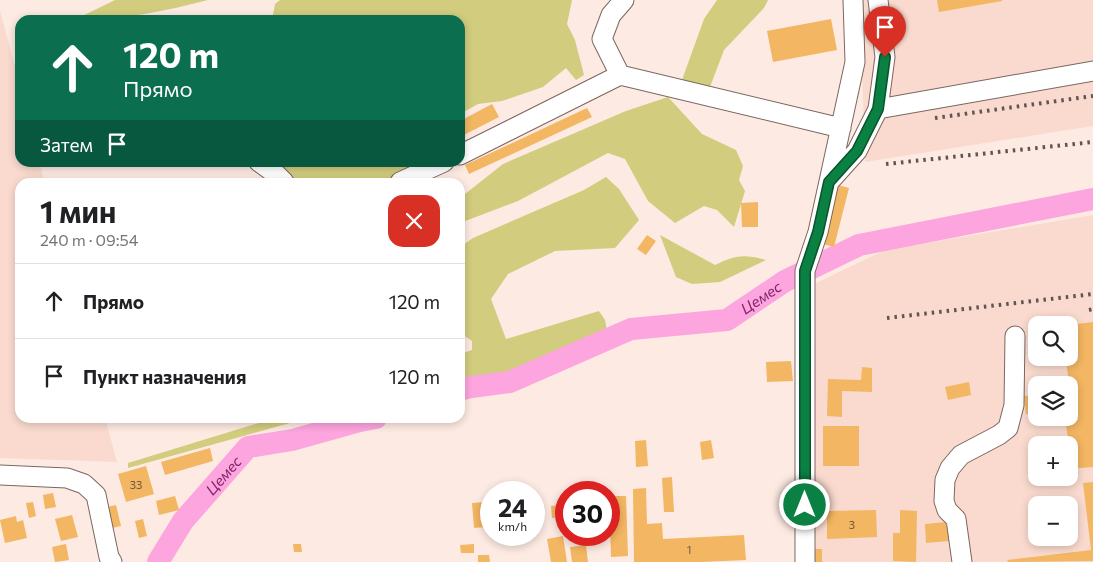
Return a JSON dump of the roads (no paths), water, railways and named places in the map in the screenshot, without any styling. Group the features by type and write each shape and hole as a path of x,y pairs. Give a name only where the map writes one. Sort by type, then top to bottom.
{"street":[{"path":"620,75 602,39 611,14 624,0"},
{"path":"805,562 805,271 818,232 855,62 853,0"},
{"path":"829,182 857,151 878,109 885,57 878,0"},
{"path":"878,109 1093,71"},
{"path":"465,152 620,75 841,128"},
{"path":"266,167 281,178"},
{"path":"409,178 433,167"},
{"path":"962,562 956,519 947,510 944,501 945,480 950,468 961,455 999,435 1008,428 1014,405 1015,336"},
{"path":"0,476 67,478 84,484 96,494 109,557 112,562"}],"waterway":[{"name":"Цемес","path":"465,389 510,382 631,329 727,320 785,281 859,245 1093,199"},
{"name":"Цемес","path":"158,562 183,521 248,447 292,440 353,423"}],"railway":[{"path":"935,118 1093,96"},
{"path":"886,164 1093,142"},
{"path":"887,318 1093,294"},
{"path":"1089,310 1093,309"}]}
